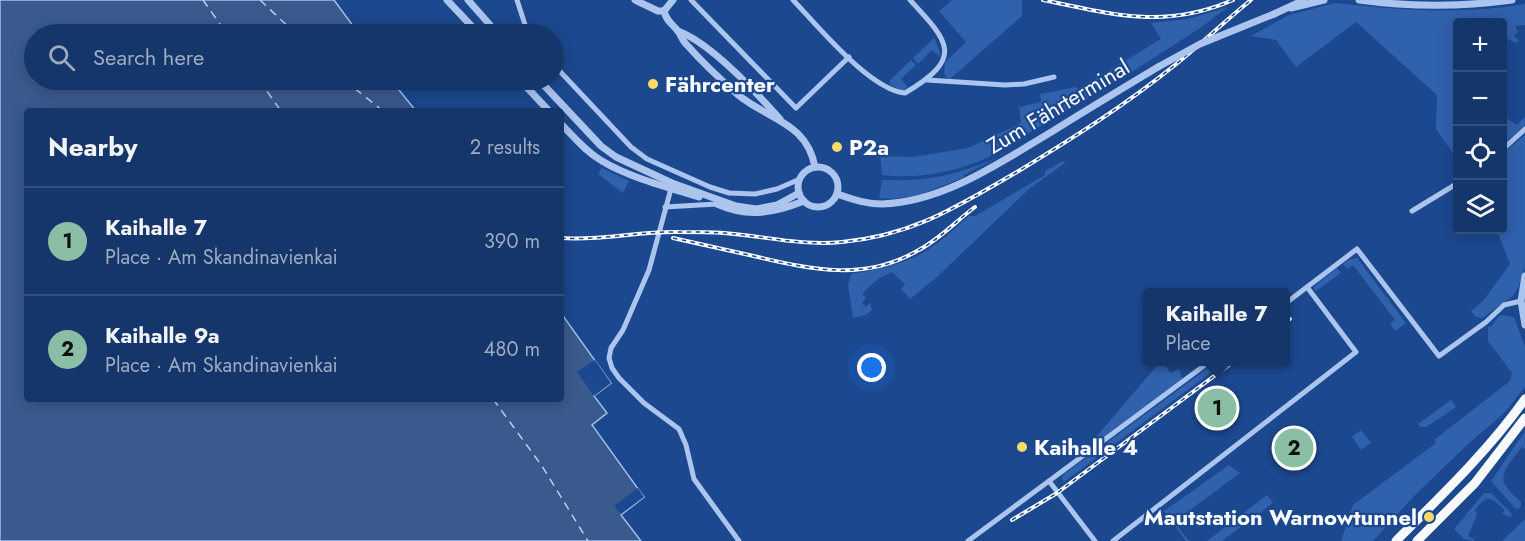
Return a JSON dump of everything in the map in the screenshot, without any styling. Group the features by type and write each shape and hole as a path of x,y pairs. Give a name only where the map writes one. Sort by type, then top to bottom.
{"highway":[{"path":"1396,541 1464,471 1510,420 1525,399"},
{"path":"1417,541 1480,477 1525,418"}],"street":[{"path":"447,0 470,24"},
{"path":"468,0 489,24"},
{"path":"517,0 525,24"},
{"path":"635,0 664,11"},
{"path":"664,11 673,0"},
{"path":"691,0 796,108 849,57"},
{"path":"793,0 865,73 895,92 905,93 937,71 942,63 944,52 944,42 939,32 910,0"},
{"name":"Zum Fährterminal","path":"1291,8 1304,0"},
{"name":"Zum Fährterminal","path":"837,194 860,202 893,203 951,186 996,164 1200,44 1274,14 1324,0"},
{"path":"1359,0 1436,6 1512,0"},
{"path":"664,11 668,21 713,52 784,123 800,135 808,144 815,167"},
{"path":"678,30 685,44 737,95 759,111 784,123"},
{"path":"564,76 631,147 647,159 710,187 729,193 755,194 777,189 800,179 806,171 815,167 825,168 836,176 837,194 829,204 820,207 812,206 804,201 799,193 800,179"},
{"path":"927,80 1005,85 1024,84 1054,76"},
{"path":"529,90 546,108"},
{"path":"548,90 601,146 616,157 672,186 735,206 756,209 777,205 799,193"},
{"path":"564,127 604,162 738,212 760,214 774,212 804,201"},
{"path":"1507,146 1525,129"},
{"path":"672,186 649,270 623,330 611,348 609,358 619,378 644,403 679,429 686,445 694,479 739,541"},
{"path":"1412,211 1453,186"},
{"path":"665,207 717,204"},
{"path":"1290,300 1357,249 1439,356 1486,322 1504,305 1521,301"},
{"path":"1525,276 1521,301 1525,326"},
{"path":"1113,541 1356,352 1307,287"},
{"path":"968,541 1204,366"},
{"path":"1049,481 1095,541"}],"shaded area":[{"path":"0,0 334,0 352,24 24,24 24,90 399,90 414,108 24,108 24,402 564,402 564,317 611,383 594,396 607,413 592,425 644,497 621,515 641,541 0,541"},
{"path":"952,0 1022,0 1022,16 950,79 944,74 945,62 966,42 939,11"},
{"path":"1335,3 1430,10 1477,9 1525,4 1525,25 1515,26 1518,32 1514,35 1519,41 1515,43 1507,38 1507,18 1453,18 1453,153 1436,129 1437,95 1356,22 1296,67 1276,40 1251,36 1289,15"},
{"path":"1228,7 1124,77 987,158 961,168 935,174 882,175 880,156 913,157 968,148 1015,126 1021,122 1019,107 1041,102 1040,94 1076,87 1078,89 1161,39 1151,23 1188,19"},
{"path":"934,38 940,57 932,50 918,64 913,58"},
{"path":"911,60 916,65 901,79 908,87 902,91 889,84 890,80"},
{"path":"1525,117 1525,125 1507,141 1507,118 1517,125"},
{"path":"1525,135 1525,267 1513,296 1482,318 1476,317 1471,311 1483,301 1510,264 1499,234 1507,234 1507,150"},
{"path":"997,158 964,177 933,190 900,198 879,198 882,180 913,180 941,176"},
{"path":"1063,161 1065,163 1029,189 937,277 910,299 901,289 905,284 892,272 879,278 862,294 866,298 862,303 865,307 870,303 872,310 866,315 853,318 848,285 851,274 891,266 919,255 939,242 969,216 975,216 1045,175 1045,171"},
{"path":"602,168 629,181 623,193 598,174"},
{"path":"1357,258 1406,323 1395,331 1390,324 1395,320 1353,265 1347,269 1343,264"},
{"path":"1337,268 1341,273 1316,291 1313,287"},
{"path":"1500,315 1514,317 1525,347 1525,387 1504,413 1415,495 1373,541 1341,541 1353,505 1436,443 1434,440 1510,381 1512,373 1488,341 1488,327"},
{"path":"1157,366 1166,366 1170,373 1179,369 1183,381 1101,441 1097,436"},
{"path":"1211,366 1220,366 1064,482 1062,478 1064,474"},
{"path":"1451,400 1456,407 1427,427 1420,427 1418,424"},
{"path":"1361,430 1371,443 1361,450 1352,437"},
{"path":"1525,431 1525,449 1522,447 1509,464 1503,480 1521,502 1518,509 1491,481"},
{"path":"1229,465 1240,473 1174,522 1189,541 1186,541 1164,511"},
{"path":"1484,493 1491,493 1512,516 1509,517 1502,513 1505,510 1492,500 1486,499 1475,510 1477,515 1468,536 1474,541 1464,539 1454,529"},
{"path":"1267,495 1273,503 1222,541 1207,541"},
{"path":"1525,519 1525,541 1502,541"}],"pier":[{"path":"595,360 611,383 594,396 577,372"},
{"path":"638,488 644,497 621,514 614,506"}],"ferry route":[{"path":"203,0 220,24"},
{"path":"260,0 285,24"},
{"path":"266,90 279,108"},
{"path":"357,90 379,108"},
{"path":"495,402 542,466 588,541"}],"railway":[{"path":"1043,0 1115,14 1161,17 1184,15 1233,0"},
{"path":"564,238 702,232 827,243 868,238 913,226 974,197 1098,121 1175,65 1251,0"},
{"path":"673,238 799,266 858,270 897,260 925,247 975,207"},
{"path":"1012,520 1057,493 1228,366"}],"place":[{"name":"Fährcenter","path":"653,84"},
{"name":"P2a","path":"837,147"},
{"name":"Kaihalle 7","path":"1217,408"},
{"name":"Kaihalle 4","path":"1022,447"},
{"name":"Kaihalle 9a","path":"1294,448"},
{"name":"Mautstation Warnowtunnel","path":"1429,517"}]}
